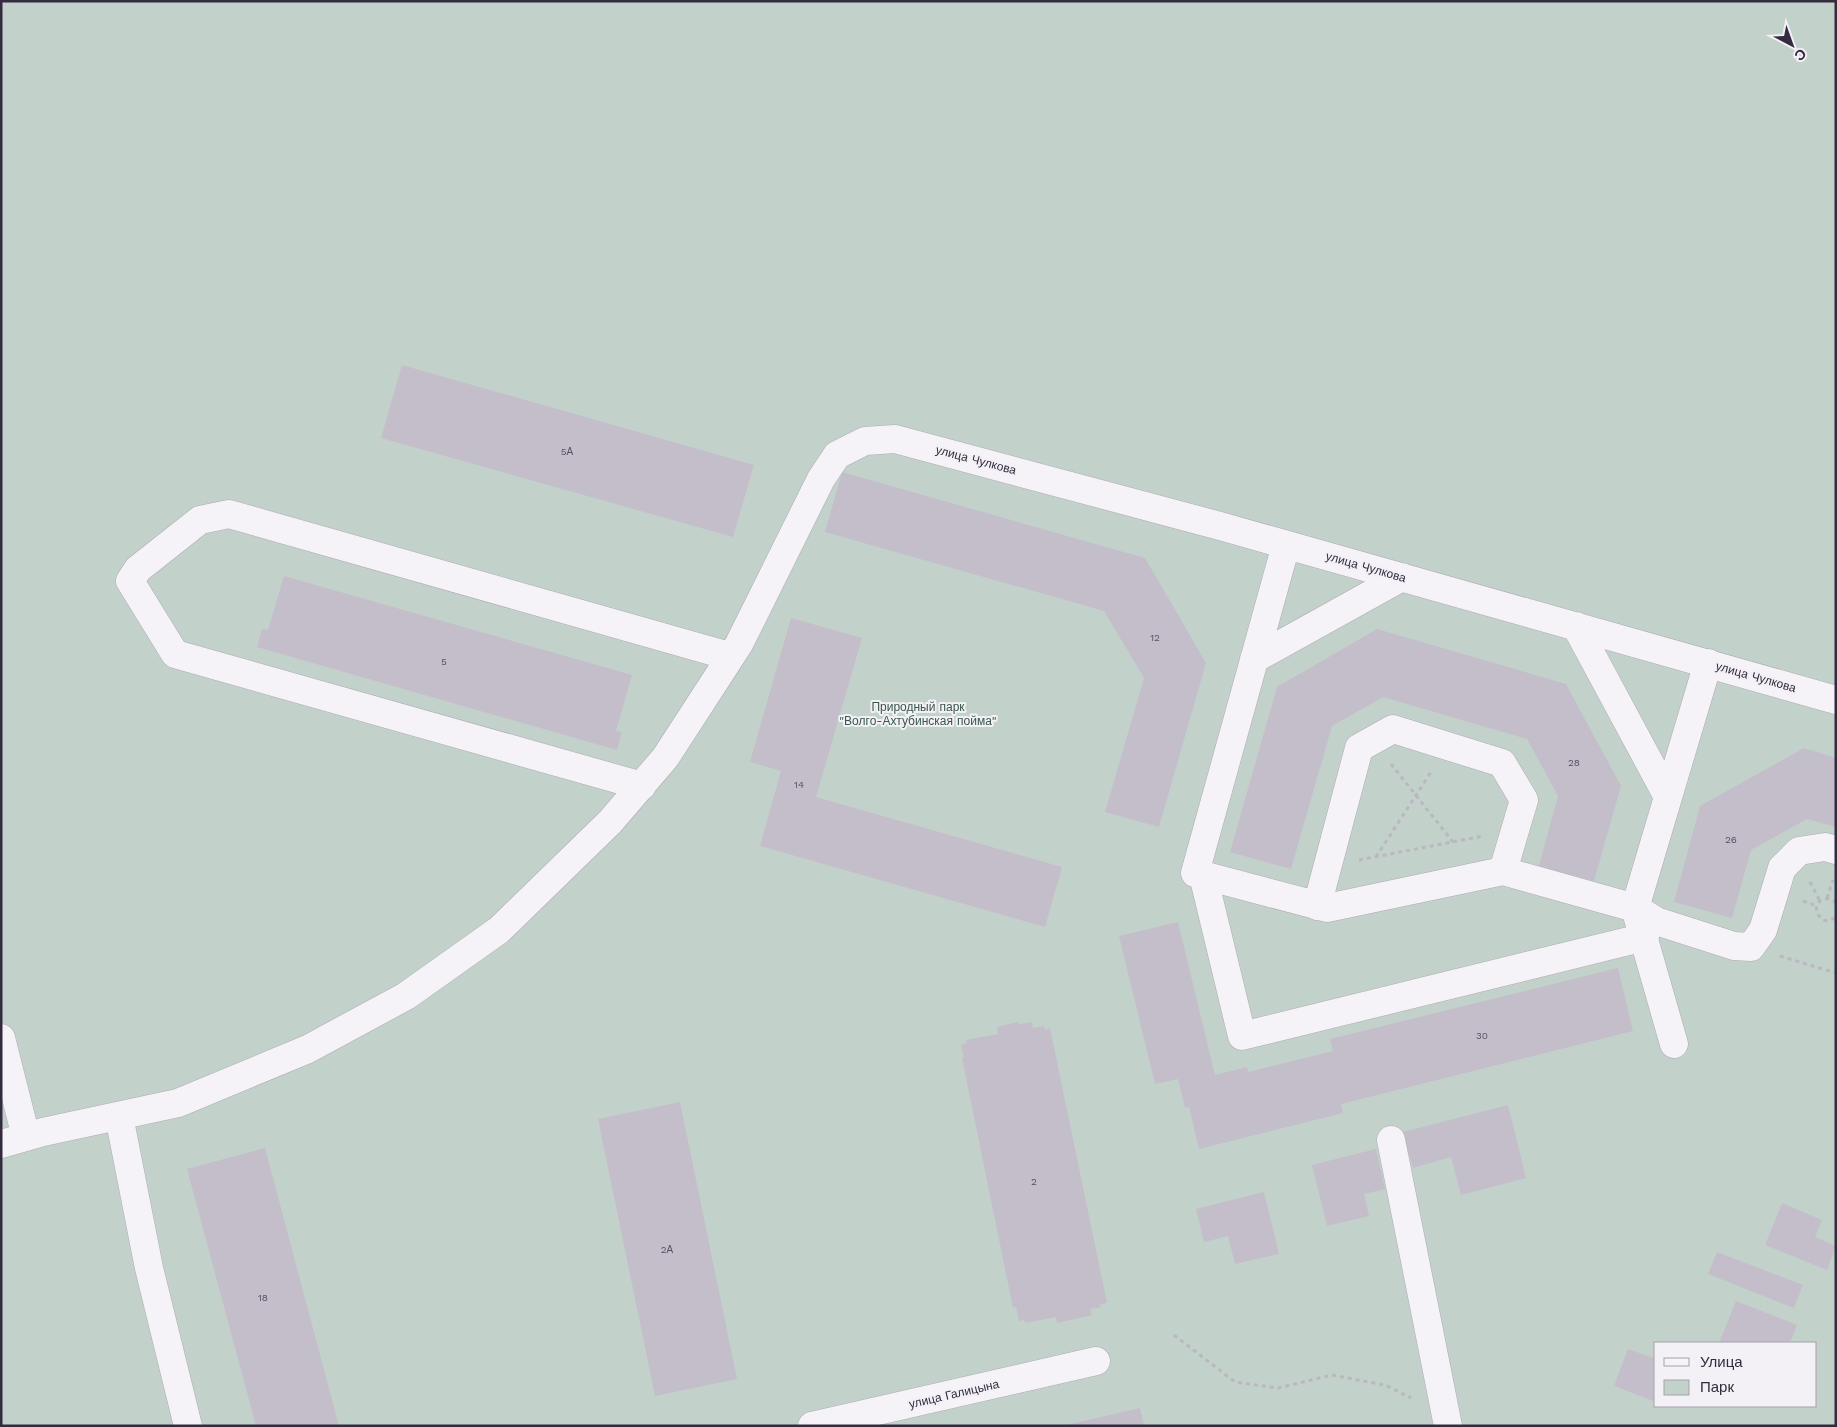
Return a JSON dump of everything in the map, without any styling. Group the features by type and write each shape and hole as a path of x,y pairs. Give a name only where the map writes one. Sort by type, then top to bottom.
{"street":[{"name":"улица Чулкова","path":"14,1140 178,1103 308,1049 406,996 499,930 610,822 664,758 729,656 739,644 821,478 838,455 865,441 895,439 1402,577 1836,700"},
{"path":"642,786 175,654 130,581 138,569 200,520 229,514 729,656"},
{"path":"1286,545 1195,873 1326,908 1503,871 1636,908 1656,921 1734,946 1751,947 1763,930 1782,868 1799,850 1825,847 1836,850"},
{"path":"1254,659 1402,577"},
{"path":"1576,626 1668,797"},
{"path":"1674,1044 1636,908 1708,663"},
{"path":"1317,906 1359,748 1393,730 1502,763 1524,800 1503,871"},
{"path":"1203,875 1242,1036 1645,937"},
{"path":"1,1038 14,1140"},
{"path":"119,1116 149,1268 188,1426"},
{"path":"1391,1140 1448,1426"},
{"name":"улица Галицына","path":"812,1426 1096,1361"}],"path":[{"path":"1373,740 1453,842"},
{"path":"1376,857 1448,747"},
{"path":"1328,866 1515,829"},
{"path":"1827,898 1836,872"},
{"path":"1835,919 1827,921 1820,919 1816,913 1816,906 1820,901 1827,898 1834,900 1836,903"},
{"path":"1745,946 1836,973"},
{"path":"1174,1335 1235,1382 1278,1388 1332,1375 1386,1385 1417,1402"}],"green space":[{"name":"Природный парк \"Волго-Ахтубинская пойма\"","path":"1,1 1836,1 1836,1426 1,1426"}],"building":[{"path":"402,365 754,465 733,537 381,438"},
{"path":"842,472 1145,558 1206,663 1159,827 1105,812 1144,678 1104,611 825,532"},
{"path":"284,576 632,675 616,731 622,732 617,750 257,647 262,629 268,630"},
{"path":"791,618 862,638 816,797 1062,867 1045,927 760,846 781,771 750,762"},
{"path":"1377,629 1566,684 1621,786 1594,881 1539,866 1558,796 1527,739 1383,697 1332,726 1291,869 1230,852 1277,687"},
{"path":"1804,748 1836,758 1836,827 1807,819 1751,850 1732,918 1674,902 1700,806"},
{"path":"1178,922 1215,1075 1247,1067 1248,1072 1333,1051 1330,1039 1618,968 1633,1031 1341,1104 1343,1113 1199,1149 1189,1107 1185,1108 1178,1079 1155,1084 1119,936"},
{"path":"1018,1022 1019,1024 1032,1022 1033,1028 1044,1026 1045,1030 1050,1028 1107,1303 1100,1304 1101,1307 1090,1309 1092,1315 1057,1323 1056,1317 1025,1323 1024,1320 1019,1321 1016,1307 1013,1308 962,1058 964,1058 961,1045 967,1043 966,1040 998,1034 997,1027"},
{"path":"680,1102 737,1379 655,1396 598,1119"},
{"path":"1508,1105 1526,1178 1461,1195 1451,1157 1413,1168 1403,1132"},
{"path":"265,1148 339,1426 256,1426 187,1169"},
{"path":"1376,1149 1385,1189 1364,1194 1369,1216 1327,1226 1312,1165"},
{"path":"1264,1192 1279,1254 1235,1264 1228,1236 1204,1242 1196,1209"},
{"path":"1782,1203 1822,1220 1815,1237 1836,1246 1827,1270 1765,1245"},
{"path":"1717,1252 1803,1285 1794,1308 1708,1274"},
{"path":"1736,1301 1797,1325 1790,1342 1719,1342"},
{"path":"1628,1349 1654,1358 1654,1401 1614,1386"},
{"path":"1140,1408 1144,1426 1066,1426 1066,1425"}]}
